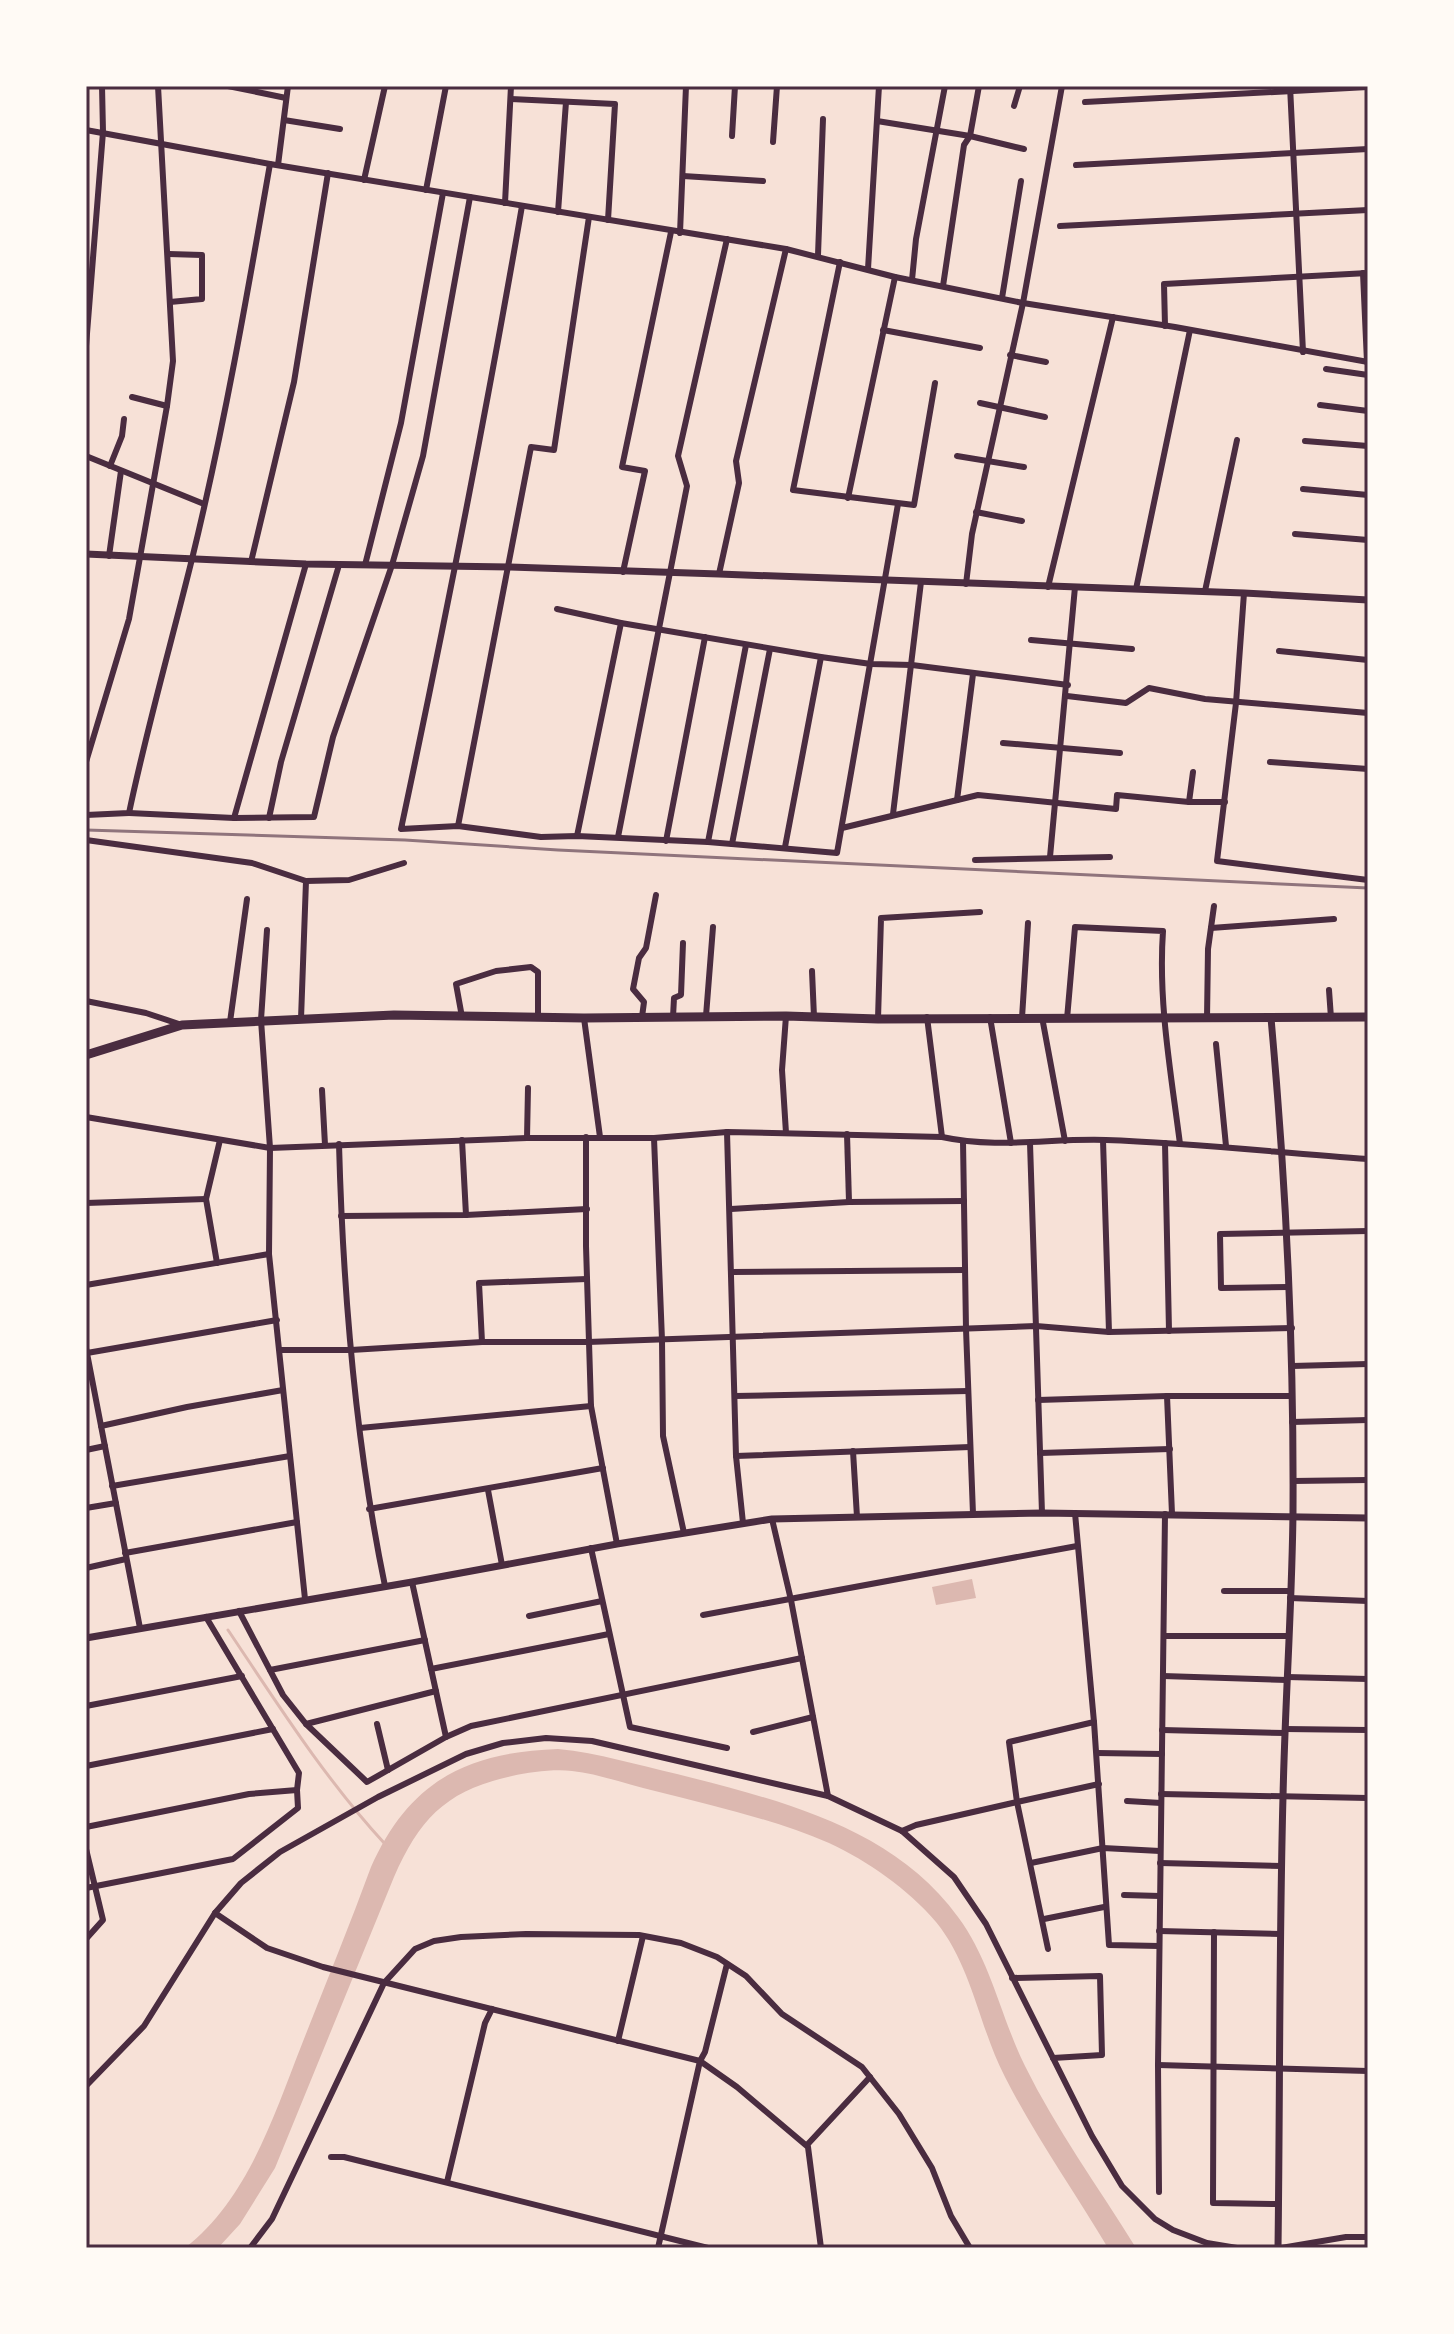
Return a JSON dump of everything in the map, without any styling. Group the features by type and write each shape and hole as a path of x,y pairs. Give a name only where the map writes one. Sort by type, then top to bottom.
{"main road":[{"path":"86,1055 182,1025 394,1015 878,1019 1368,1017"}],"street":[{"path":"86,346 103,132 102,86"},
{"path":"86,762 129,619 173,361 158,86"},
{"path":"228,86 286,98"},
{"path":"129,813 204,504 284,120 288,86"},
{"path":"364,180 385,86"},
{"path":"426,190 446,86"},
{"path":"505,203 511,86"},
{"path":"680,233 686,86"},
{"path":"732,136 735,86"},
{"path":"773,142 777,86"},
{"path":"868,269 879,86"},
{"path":"912,280 945,86"},
{"path":"943,286 964,145 970,136 979,86"},
{"path":"1014,106 1020,86"},
{"path":"966,584 976,512 1023,303 1062,86"},
{"path":"1085,102 1368,87"},
{"path":"1290,89 1303,352"},
{"path":"511,99 615,104 608,220"},
{"path":"558,212 566,102"},
{"path":"818,255 823,119"},
{"path":"284,120 340,129"},
{"path":"877,121 970,136 1024,149"},
{"path":"86,130 274,165 786,249 895,277 1023,303 1368,362 1365,273 1164,284 1165,326"},
{"path":"1076,165 1368,149"},
{"path":"251,562 294,382 328,173"},
{"path":"683,176 763,181"},
{"path":"1002,298 1021,181"},
{"path":"365,565 401,423 443,193"},
{"path":"86,815 314,817 333,737 392,565 423,456 470,197"},
{"path":"522,206 457,566 401,829 458,826 541,837 618,837 837,853 898,504"},
{"path":"1060,226 1368,210"},
{"path":"458,826 531,447 554,450 589,217"},
{"path":"623,572 645,471 622,467 671,232"},
{"path":"618,837 687,486 678,456 727,239"},
{"path":"719,574 739,483 736,461 786,249"},
{"path":"169,254 202,255 202,299 170,302"},
{"path":"840,262 793,490 914,505 935,383"},
{"path":"848,498 895,277"},
{"path":"1048,587 1113,317"},
{"path":"883,330 980,348"},
{"path":"1136,589 1190,330"},
{"path":"1010,355 1046,362"},
{"path":"1326,369 1368,375"},
{"path":"132,397 167,406"},
{"path":"980,403 1045,417"},
{"path":"1320,405 1368,411"},
{"path":"110,466 122,436 124,419"},
{"path":"1205,591 1237,440"},
{"path":"1305,441 1368,446"},
{"path":"86,456 204,504"},
{"path":"957,456 1024,467"},
{"path":"109,556 121,471"},
{"path":"1303,489 1368,495"},
{"path":"976,512 1022,521"},
{"path":"1295,534 1368,540"},
{"path":"86,554 306,564 510,567 1205,591 1368,600"},
{"path":"234,818 306,564"},
{"path":"269,818 281,762 339,565"},
{"path":"893,814 921,582"},
{"path":"1050,857 1075,587"},
{"path":"1244,593 1236,703 1217,861 1368,880"},
{"path":"557,609 821,657 1068,685"},
{"path":"577,836 621,623"},
{"path":"666,841 705,637"},
{"path":"1031,640 1132,649"},
{"path":"708,842 746,645"},
{"path":"732,844 770,649"},
{"path":"1279,651 1368,660"},
{"path":"785,847 821,657"},
{"path":"957,800 973,674"},
{"path":"1067,696 1126,703 1149,688 1236,703 1368,713"},
{"path":"1003,743 1120,753"},
{"path":"1270,762 1368,769"},
{"path":"1189,802 1193,772"},
{"path":"842,828 978,795 1116,809 1117,795 1225,802"},
{"path":"86,840 252,863 306,881 349,880 404,863"},
{"path":"975,860 1110,857"},
{"path":"301,1019 306,881"},
{"path":"642,1017 644,1002 633,989 639,958 646,948 656,895"},
{"path":"230,1022 247,899"},
{"path":"1207,1019 1208,949 1214,906"},
{"path":"878,1019 881,918 980,912"},
{"path":"1211,928 1334,919"},
{"path":"1022,1018 1028,923"},
{"path":"706,1016 713,927"},
{"path":"1067,1019 1075,927 1163,931 1161,961 1165,1018 1180,1144"},
{"path":"267,930 261,1020 270,1148 269,1254 305,1599"},
{"path":"673,1017 674,998 681,995 683,943"},
{"path":"462,1017 456,984 496,971 531,967 538,972 538,1017"},
{"path":"812,971 814,1017"},
{"path":"1329,990 1331,1018"},
{"path":"86,1001 146,1013 182,1025"},
{"path":"786,1016 782,1070 786,1133"},
{"path":"927,1017 942,1137"},
{"path":"990,1017 1011,1143"},
{"path":"1042,1017 1065,1141"},
{"path":"584,1018 600,1137"},
{"path":"1271,1018 1283,1153 1292,1328 1293,1515 1283,1796 1280,2248 1346,2237 1368,2237"},
{"path":"1216,1044 1226,1146"},
{"path":"527,1138 528,1088"},
{"path":"322,1090 325,1145"},
{"path":"86,1117 270,1148 527,1138 654,1138 727,1132 942,1137 1011,1143 1103,1140 1226,1146 1368,1159"},
{"path":"727,1132 736,1456 743,1523"},
{"path":"847,1134 849,1202"},
{"path":"586,1137 591,1406 617,1544"},
{"path":"654,1138 663,1436 684,1533"},
{"path":"217,1263 206,1199 220,1140"},
{"path":"462,1140 466,1215"},
{"path":"1103,1140 1109,1332"},
{"path":"963,1141 973,1514"},
{"path":"1030,1143 1042,1513"},
{"path":"1165,1143 1169,1331"},
{"path":"339,1144 351,1350 369,1509 385,1586"},
{"path":"86,1203 206,1199"},
{"path":"731,1209 849,1202 964,1201"},
{"path":"341,1216 466,1215 587,1209"},
{"path":"1288,1287 1221,1288 1220,1234 1368,1231"},
{"path":"86,1285 269,1254"},
{"path":"732,1272 965,1270"},
{"path":"482,1342 479,1283 587,1279"},
{"path":"140,1628 86,1350 277,1320"},
{"path":"280,1350 1036,1326 1109,1332 1292,1328"},
{"path":"1292,1366 1368,1364"},
{"path":"101,1426 283,1390"},
{"path":"735,1396 968,1391"},
{"path":"86,1393 94,1392"},
{"path":"1159,2192 1160,1851 1170,1449 1167,1396"},
{"path":"1038,1400 1292,1396"},
{"path":"360,1428 591,1406"},
{"path":"1292,1422 1368,1420"},
{"path":"86,1450 105,1446"},
{"path":"736,1456 970,1447"},
{"path":"1040,1453 1170,1449"},
{"path":"853,1451 857,1517"},
{"path":"112,1486 290,1456"},
{"path":"369,1509 603,1468"},
{"path":"1293,1481 1368,1480"},
{"path":"488,1490 502,1565"},
{"path":"86,1508 116,1503"},
{"path":"86,1638 772,1519 1042,1513 1368,1518"},
{"path":"1075,1513 1097,1753 1104,1907 1109,1945 1159,1946"},
{"path":"772,1519 791,1600 828,1796"},
{"path":"86,1568 126,1556 297,1522"},
{"path":"703,1615 1077,1546"},
{"path":"591,1548 630,1727 727,1748"},
{"path":"412,1582 446,1737"},
{"path":"1224,1591 1368,1601"},
{"path":"529,1616 602,1601"},
{"path":"239,1611 283,1695 306,1724 367,1782 471,1726 802,1658"},
{"path":"90,1887 233,1859 298,1808 299,1773 206,1617"},
{"path":"431,1669 609,1634"},
{"path":"1164,1636 1289,1636"},
{"path":"270,1670 425,1640"},
{"path":"86,1706 242,1676"},
{"path":"1163,1676 1368,1679"},
{"path":"306,1724 436,1691"},
{"path":"753,1732 813,1717"},
{"path":"1048,1949 1017,1802 1009,1742 1094,1722"},
{"path":"377,1724 388,1770"},
{"path":"86,1766 273,1729"},
{"path":"1162,1730 1368,1730"},
{"path":"86,2086 144,2026 215,1913 241,1883 280,1852 378,1797 466,1754 503,1743 546,1738 592,1741 828,1796 902,1831 954,1877 986,1924 1092,2136 1122,2186 1155,2219 1189,2237 1237,2248"},
{"path":"1097,1753 1162,1754"},
{"path":"902,1831 916,1825 1099,1784"},
{"path":"86,1827 249,1794 297,1790"},
{"path":"1161,1794 1368,1798"},
{"path":"1127,1801 1161,1803"},
{"path":"1031,1863 1103,1848 1160,1851"},
{"path":"86,1849 90,1887 103,1920 86,1939"},
{"path":"1160,1863 1282,1866"},
{"path":"1124,1895 1160,1896"},
{"path":"1044,1919 1104,1907"},
{"path":"215,1913 267,1948 323,1967 700,2061 807,2145 821,2248"},
{"path":"1159,1931 1281,1934"},
{"path":"1214,1932 1213,2203 1278,2204"},
{"path":"250,2248 272,2219 384,1983 415,1949 434,1941 526,1934 643,1936 681,1943 717,1957 746,1976 782,2014 862,2067 899,2114 932,2168 951,2216 970,2248"},
{"path":"618,2041 643,1936"},
{"path":"658,2248 700,2061 705,2052 727,1964"},
{"path":"1012,1978 1100,1976 1102,2055 1053,2058"},
{"path":"447,2182 485,2023 492,2009"},
{"path":"1158,2065 1368,2071"},
{"path":"807,2145 870,2077"},
{"path":"331,2157 344,2157 708,2248"}],"shaded area":[{"path":"972,1579 976,1598 936,1605 932,1587"},
{"path":"558,1749 603,1756 677,1774 794,1807 867,1839 901,1860 931,1886 969,1934 1037,2089 1136,2248 1108,2248 1005,2077 967,1977 948,1939 925,1910 900,1887 844,1850 787,1827 603,1777 558,1770 512,1776 470,1789 438,1810 414,1838 394,1877 275,2168 240,2224 218,2248 185,2248 226,2205 257,2154 371,1867 403,1813 444,1777 468,1765 525,1751"}],"waterway":[{"path":"228,1630 322,1767 385,1844"}],"railway":[{"path":"86,830 405,840 1368,888"}]}
